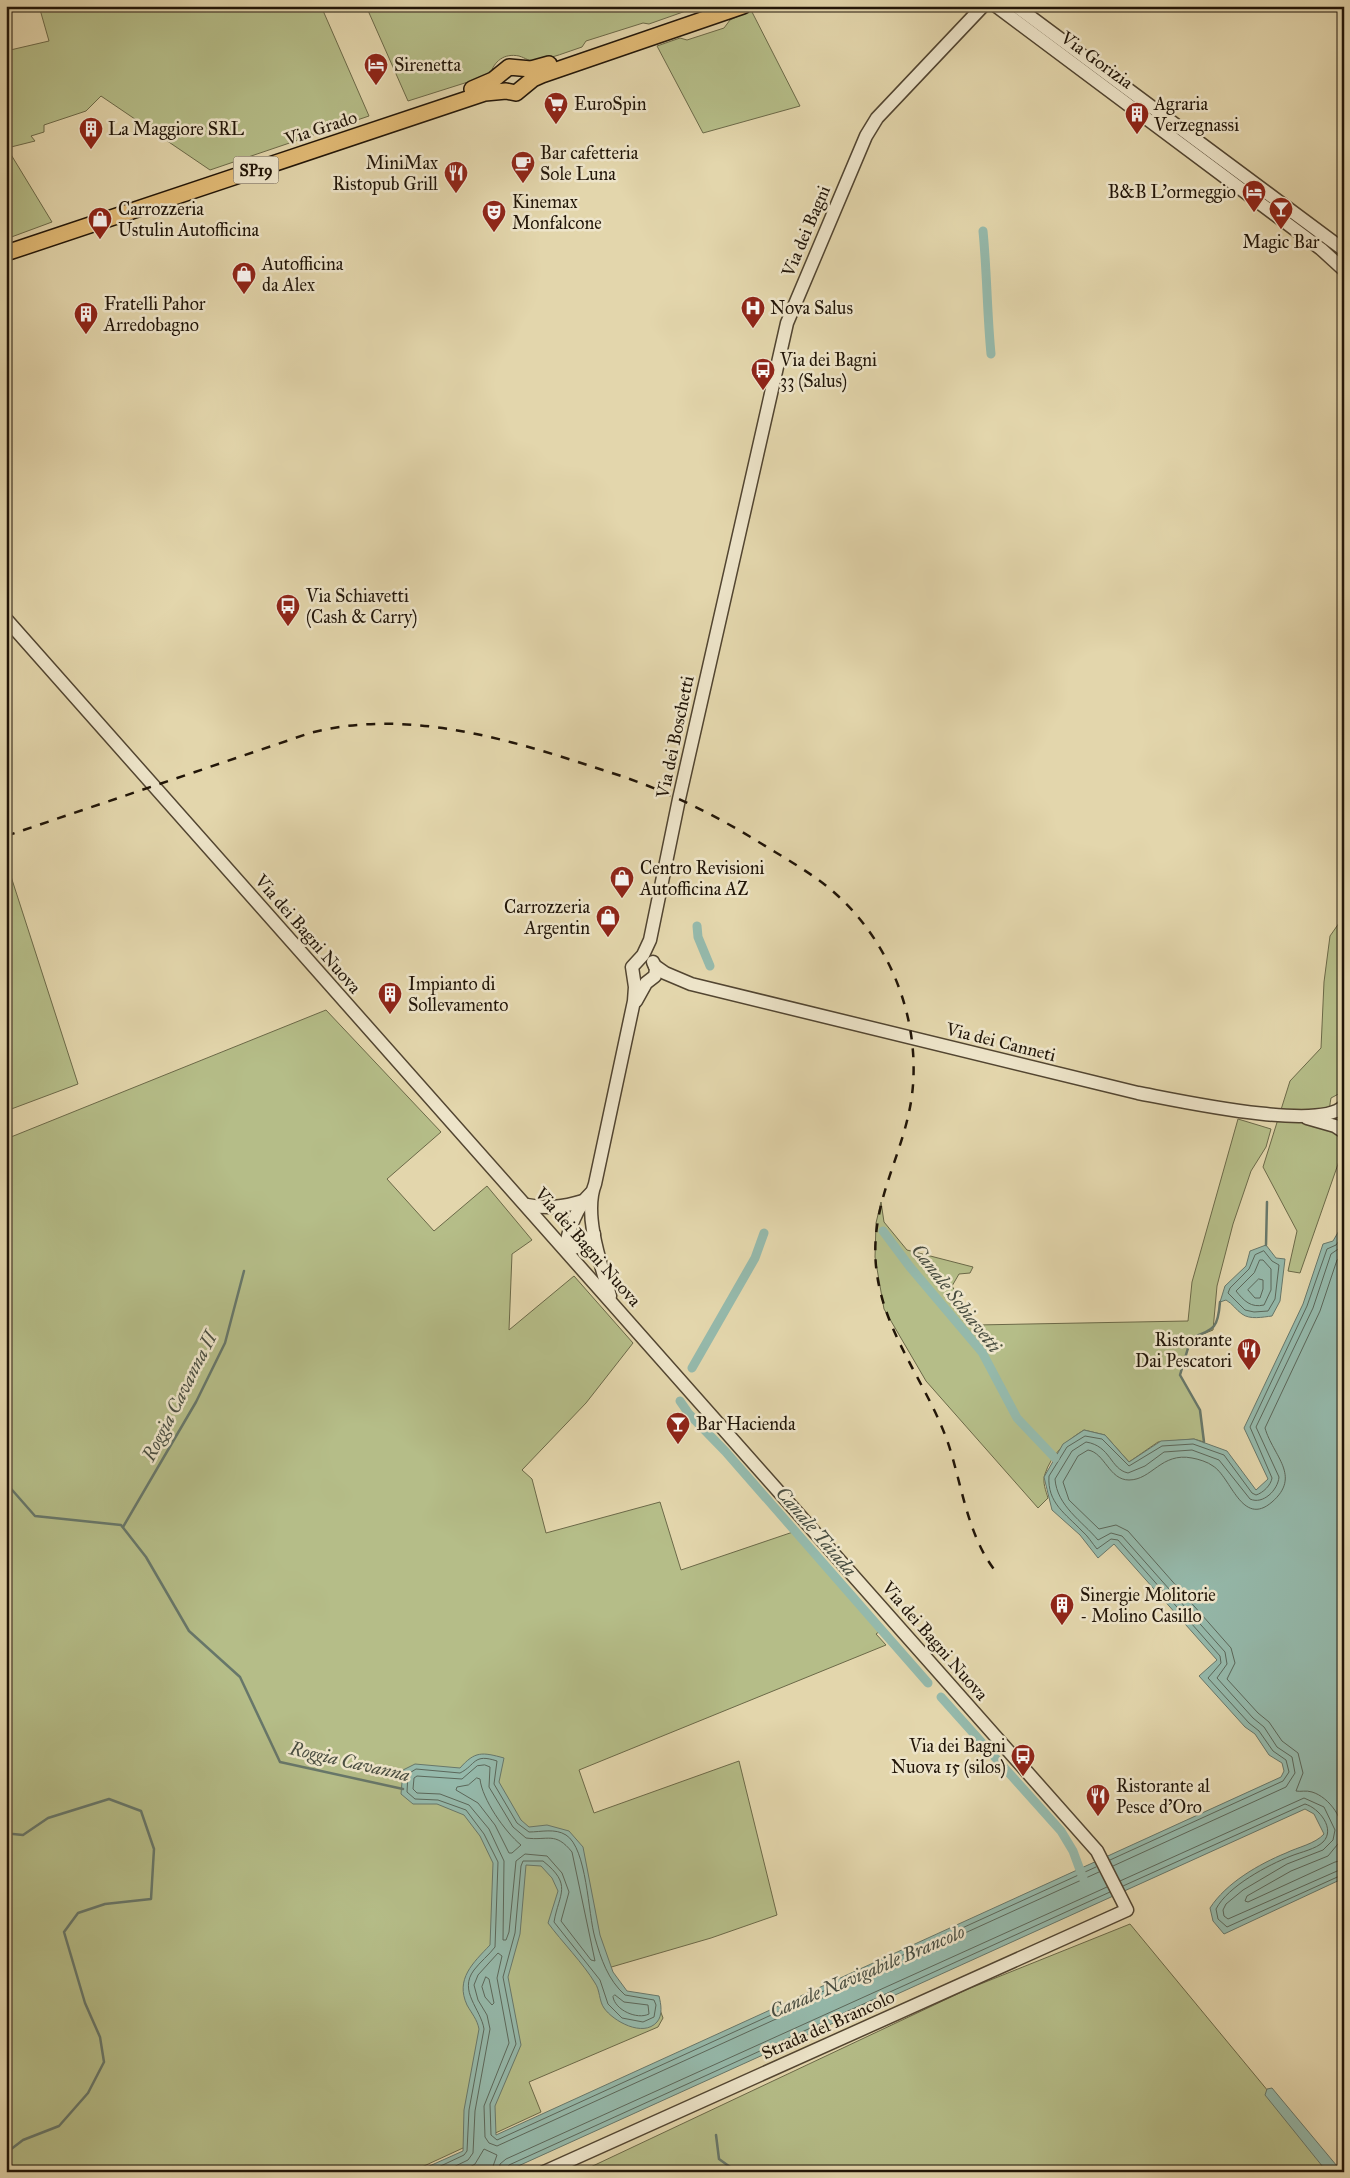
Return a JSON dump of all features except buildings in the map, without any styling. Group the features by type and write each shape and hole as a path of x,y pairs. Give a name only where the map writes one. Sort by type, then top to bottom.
{"main road":[{"name":"Via Grado","path":"6,245 476,88 500,76 505,69 531,69 581,54 718,6"},
{"name":"Via Grado","path":"6,253 485,93 506,91 516,93 525,84 542,74 743,6"},
{"path":"518,68 526,76 525,84"},
{"path":"500,76 500,84 506,91"}],"street":[{"name":"Via dei Bagni","path":"737,542 787,323 866,136 889,104 983,6"},
{"name":"Via Gorizia","path":"996,6 1321,249 1344,270"},
{"name":"Via Gorizia","path":"1016,6 1344,250"},
{"name":"Via dei Boschetti","path":"645,981 632,967 639,960 650,940 681,790 737,542"},
{"name":"Via dei Bagni Nuova","path":"6,619 566,1249 1097,1851 1126,1910"},
{"name":"Via dei Boschetti","path":"566,1249 566,1240 587,1197 596,1184 633,1008 645,981 656,973 650,940"},
{"path":"639,960 646,959 654,964"},
{"name":"Via dei Canneti","path":"654,964 669,975 691,984 1138,1093 1212,1106 1305,1117 1342,1131"},
{"name":"Via dei Canneti","path":"645,981 691,984"},
{"path":"1342,1108 1337,1120 1342,1131"},
{"name":"Via dei Canneti","path":"1305,1117 1342,1108"},
{"name":"Via dei Boschetti","path":"587,1197 594,1234 611,1300"},
{"path":"527,1205 560,1208 587,1197"},
{"path":"566,1249 583,1246 594,1234"},
{"name":"Strada del Brancolo","path":"544,2172 1126,1910"}],"green space":[{"path":"39,6 321,6 369,116 210,170 101,96 86,111 44,125 44,132 31,136 35,141 7,148 52,222 6,239 6,51 49,41"},
{"path":"366,6 700,6 649,24 643,23 586,41 582,47 543,60 532,61 514,55 504,57 497,62 490,75 408,101"},
{"path":"751,10 800,106 703,133 657,46 680,38 687,40 724,28 730,20"},
{"path":"6,861 78,1084 6,1111"},
{"path":"1344,916 1344,1091 1331,1098 1330,1115 1342,1137 1344,1147 1300,1273 1288,1271 1297,1231 1263,1167 1290,1081 1321,1048 1324,982 1330,936"},
{"path":"326,1010 441,1132 387,1179 434,1231 487,1186 532,1240 512,1254 509,1330 574,1276 633,1343 586,1403 522,1470 532,1479 546,1533 660,1502 681,1570 793,1532 880,1631 876,1634 886,1645 579,1770 594,1813 739,1761 777,1915 711,1938 608,1968 614,1988 660,2010 663,2018 658,2027 529,2082 541,2112 411,2172 6,2172 6,1139"},
{"path":"1238,1119 1271,1129 1266,1147 1251,1171 1233,1224 1217,1286 1213,1330 1191,1339 1180,1375 1200,1410 1204,1442 1194,1439 1158,1442 1129,1462 1105,1435 1084,1430 1055,1454 1044,1477 1048,1498 1038,1508 926,1381 884,1309 875,1257 876,1223 881,1202 884,1222 907,1250 973,1267 970,1273 959,1274 952,1286 976,1325 1188,1321 1192,1282"},
{"path":"1130,1924 1335,2172 580,2172 968,1989"}],"water":[{"name":"Canale Navigabile Brancolo","path":"1344,1222 1344,1878 1224,1934 1213,1921 1210,1908 1225,1890 1244,1875 1265,1863 1311,1843 1324,1834 1314,1814 1305,1809 505,2172 416,2172 463,2151 464,2110 479,2029 476,2019 467,2005 463,1987 472,1965 490,1945 493,1863 480,1836 464,1815 437,1804 413,1804 401,1794 403,1770 415,1764 460,1768 470,1758 479,1754 504,1758 499,1782 521,1820 529,1827 547,1825 569,1831 583,1847 600,1935 613,1972 627,1991 659,1996 660,1999 660,2016 651,2027 636,2028 629,2026 608,2013 602,2005 597,1986 590,1975 548,1923 558,1891 552,1878 541,1866 526,1865 520,1934 508,1977 521,2045 495,2106 496,2135 1281,1777 1284,1771 1282,1763 1269,1755 1255,1734 1245,1727 1199,1676 1217,1660 1114,1544 1098,1558 1080,1535 1052,1510 1044,1477 1063,1444 1084,1430 1105,1435 1129,1462 1161,1441 1194,1439 1227,1451 1256,1490 1268,1479 1244,1428 1303,1304 1323,1244 1333,1241"},
{"path":"1266,1245 1276,1258 1285,1259 1280,1301 1272,1316 1257,1318 1245,1316 1226,1300 1220,1302 1225,1286 1246,1266 1250,1251"},
{"path":"1272,2088 1342,2172 1327,2172 1265,2095 1267,2089"}],"waterway":[{"path":"983,231 991,354"},
{"name":"Canale Schiavetti","path":"697,926 698,937 710,966"},
{"path":"1266,1245 1267,1202"},
{"name":"Canale Schiavetti","path":"883,1231 910,1267 982,1352 1017,1418 1055,1458"},
{"name":"Canale Taiada","path":"692,1368 755,1258 764,1233"},
{"name":"Roggia Cavanna II","path":"123,1527 196,1402 225,1343 244,1271"},
{"path":"1204,1442 1200,1410 1180,1375 1191,1338 1210,1330 1214,1326 1218,1317 1220,1302"},
{"name":"Canale Taiada","path":"680,1401 689,1414 725,1451 928,1683"},
{"name":"Roggia Cavanna","path":"6,1483 35,1516 121,1525 146,1557 189,1631 240,1677 280,1762 403,1789"},
{"name":"Canale Taiada","path":"941,1697 1061,1831 1073,1851 1083,1878"},
{"path":"6,2153 23,2140 59,2126 88,2093 104,2062 100,2037 85,2003 64,1932 78,1913 105,1904 151,1899 154,1849 141,1811 109,1799 48,1818 23,1835 13,1834"},
{"name":"Roggia Cavanna","path":"716,2135 719,2159 737,2172"}],"railway":[{"path":"6,836 310,733 348,726 386,724 424,726 499,739 536,749 649,786 725,822 820,881 856,915 873,937 887,961 907,1013 914,1067 912,1095 908,1117 878,1220 875,1242 876,1266 880,1290 895,1334 938,1418 947,1440 972,1526 987,1559 997,1573"}],"place":[{"name":"Sirenetta","path":"376,86"},
{"name":"EuroSpin","path":"556,125"},
{"name":"Agraria Verzegnassi","path":"1137,135"},
{"name":"La Maggiore SRL","path":"91,150"},
{"name":"Bar cafetteria Sole Luna","path":"523,184"},
{"name":"MiniMax Ristopub Grill","path":"456,194"},
{"name":"B&B L’ormeggio","path":"1254,213"},
{"name":"Magic Bar","path":"1281,230"},
{"name":"Kinemax Monfalcone","path":"494,233"},
{"name":"Carrozzeria Ustulin Autofficina","path":"100,240"},
{"name":"Autofficina da Alex","path":"244,295"},
{"name":"Nova Salus","path":"753,329"},
{"name":"Fratelli Pahor Arredobagno","path":"86,335"},
{"name":"Via dei Bagni 33 (Salus)","path":"763,391"},
{"name":"Via Schiavetti (Cash & Carry)","path":"288,627"},
{"name":"Centro Revisioni Autofficina AZ","path":"622,899"},
{"name":"Carrozzeria Argentin","path":"608,938"},
{"name":"Impianto di Sollevamento","path":"390,1015"},
{"name":"Ristorante Dai Pescatori","path":"1249,1371"},
{"name":"Bar Hacienda","path":"678,1445"},
{"name":"Sinergie Molitorie - Molino Casillo","path":"1062,1626"},
{"name":"Via dei Bagni Nuova 15 (silos)","path":"1023,1777"},
{"name":"Ristorante al Pesce d'Oro","path":"1098,1817"}]}
